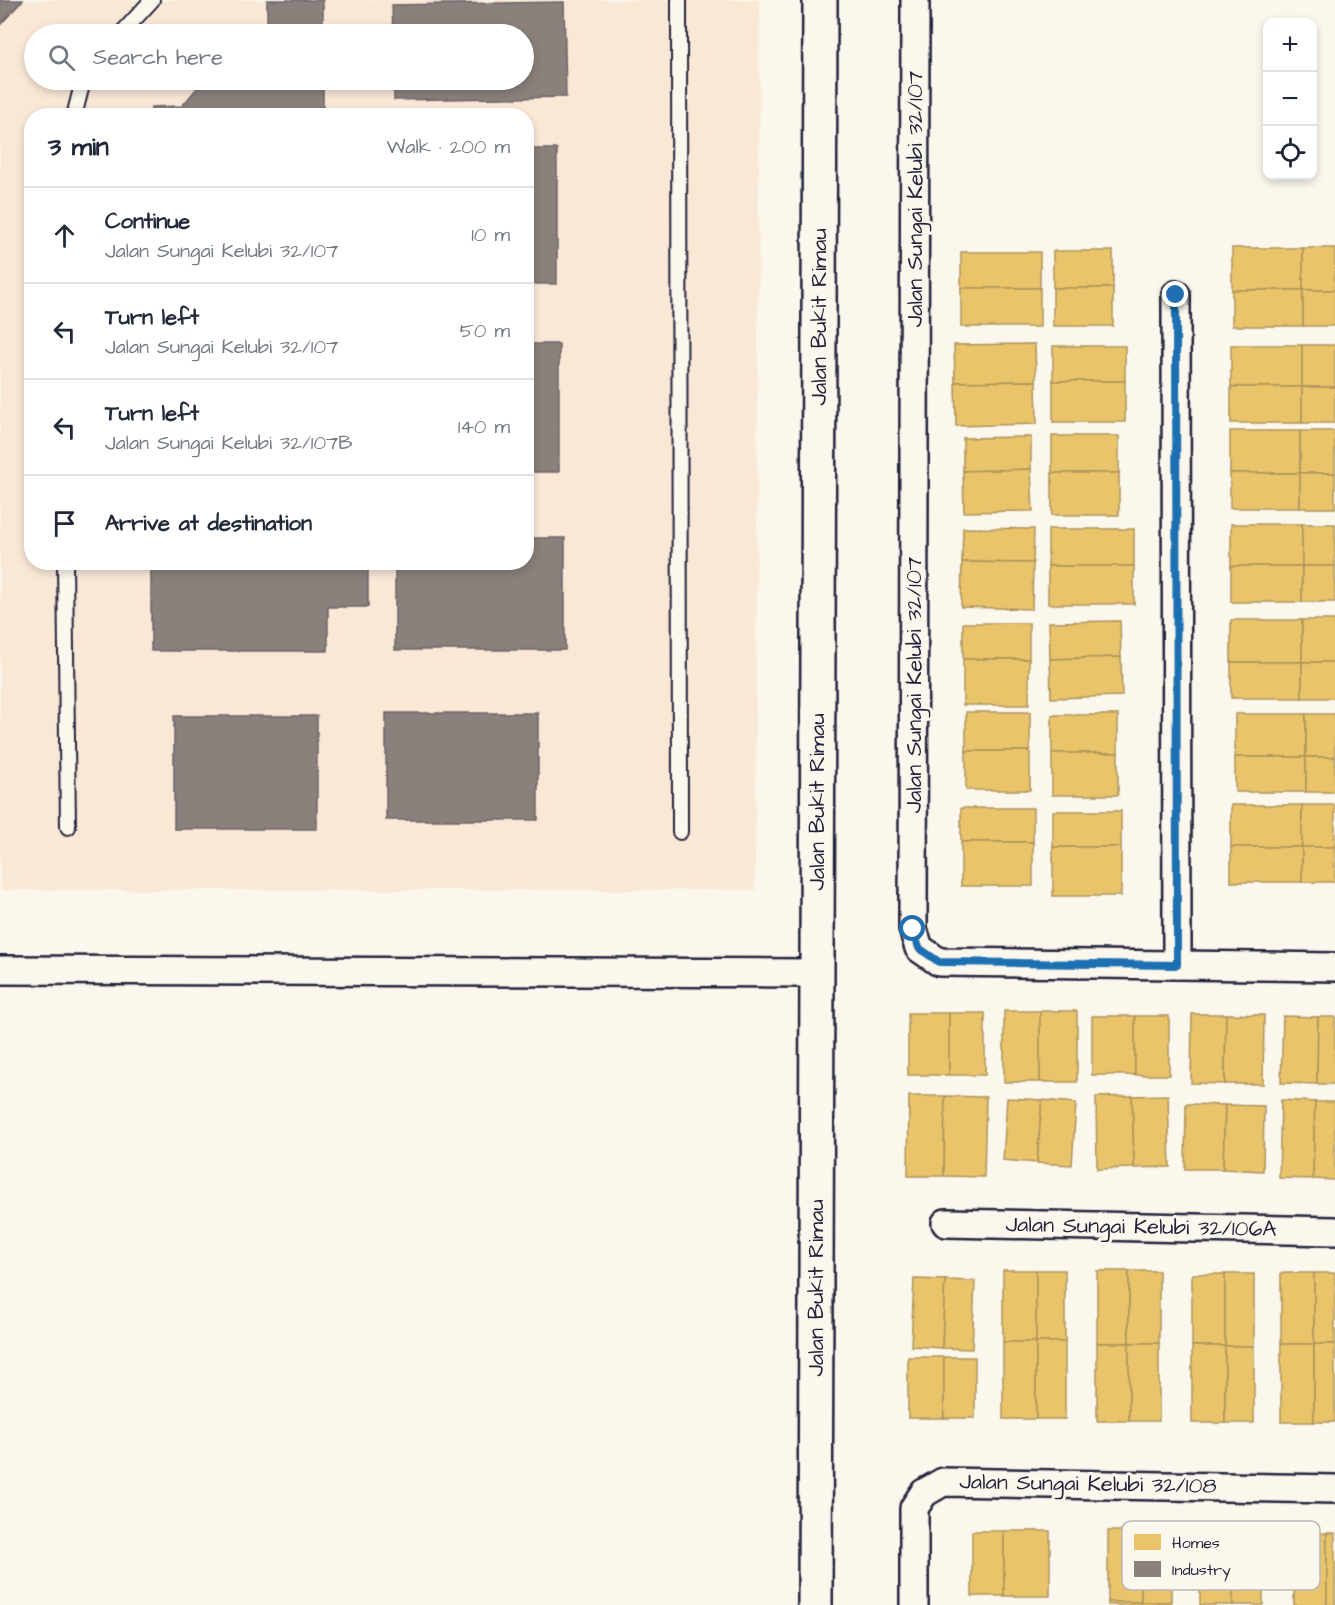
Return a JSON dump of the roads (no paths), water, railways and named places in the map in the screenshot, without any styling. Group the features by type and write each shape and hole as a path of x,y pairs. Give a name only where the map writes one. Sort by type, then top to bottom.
{"street":[{"name":"Jalan Bukit Rimau","path":"815,1605 820,0"},
{"name":"Jalan Sungai Kelubi 32/107","path":"915,0 913,929 919,948 939,962 1335,967"},
{"path":"1176,295 1177,965"},
{"path":"0,970 816,973"},
{"name":"Jalan Sungai Kelubi 32/106A","path":"946,1223 1335,1231"},
{"name":"Jalan Sungai Kelubi 32/108","path":"914,1605 914,1508 924,1493 943,1482 1335,1489"}],"lane":[{"path":"130,24 152,0"},
{"path":"679,0 680,832"},
{"path":"76,108 81,90"},
{"path":"65,570 68,826"}]}
